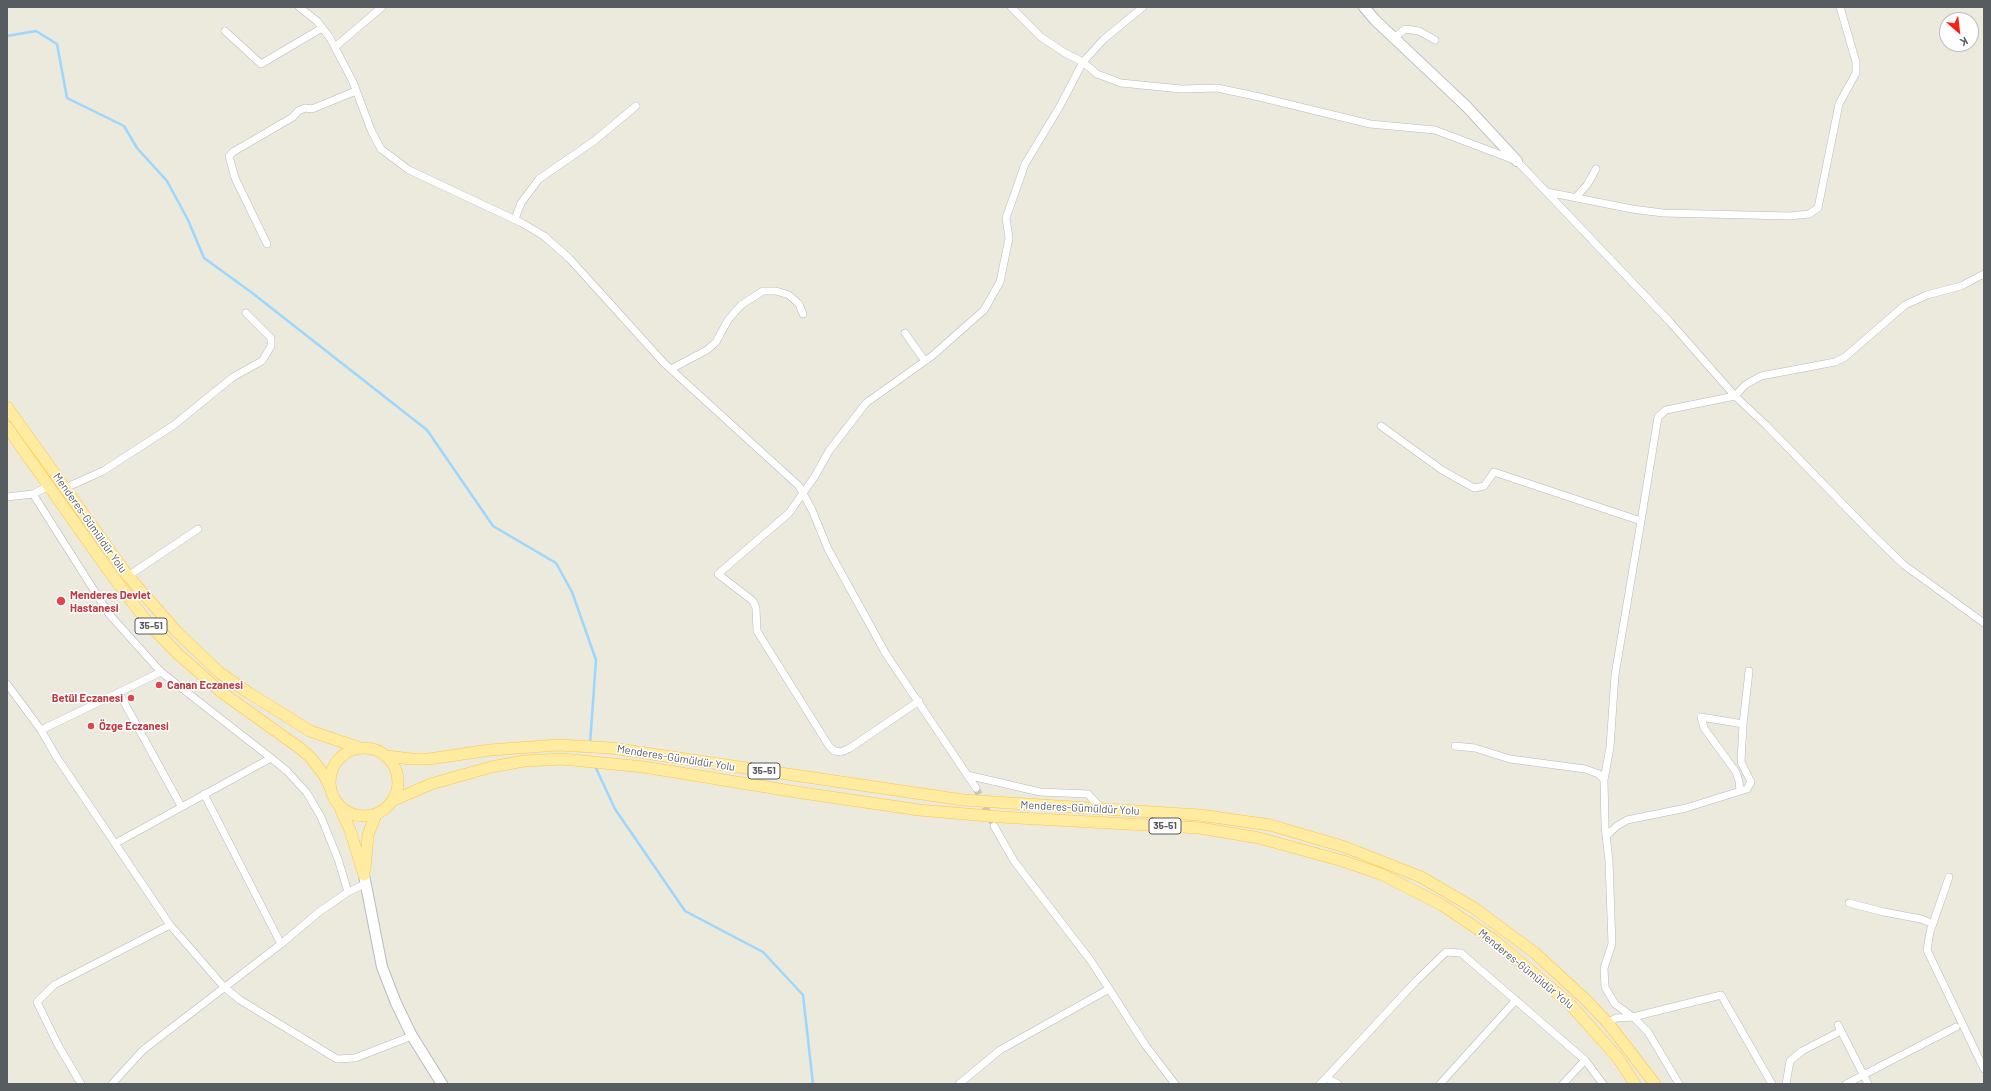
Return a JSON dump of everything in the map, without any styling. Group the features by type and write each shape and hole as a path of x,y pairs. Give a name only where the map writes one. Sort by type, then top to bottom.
{"main road":[{"name":"Menderes-Gümüldür Yolu","path":"7,407 128,576 177,632 220,673 249,693 310,731 360,748"},
{"name":"Menderes-Gümüldür Yolu","path":"7,427 110,574 148,623 177,653 220,691 301,748 311,758 331,789"},
{"name":"Menderes-Gümüldür Yolu","path":"387,756 411,759 429,759 490,750 558,745 611,748 955,799 997,803 1200,815 1270,825 1345,847 1421,877 1474,908 1535,953 1585,999 1608,1023 1655,1084"},
{"path":"331,789 330,778 334,767 340,758 349,751 360,748"},
{"name":"35-51","path":"360,748 370,748 387,756"},
{"path":"387,756 395,765 398,777 398,789 394,800"},
{"name":"Menderes-Gümüldür Yolu","path":"394,800 431,784 491,767 524,761 562,759 644,767 919,810 1001,817 1200,828 1259,838 1343,861 1381,874 1442,905 1494,940 1569,1003 1618,1058 1635,1084"},
{"name":"35-51","path":"331,789 339,804"},
{"name":"35-51","path":"376,814 386,808 394,800"},
{"path":"339,804 352,813 364,816 376,814"},
{"path":"339,804 350,830 365,880"},
{"path":"365,880 368,835 376,814"}],"street":[{"path":"299,7 317,21 335,48 356,91 371,130 381,149 392,159 409,170 514,219 544,236 569,258 671,370 799,486 828,549 886,654 976,788"},
{"path":"335,48 382,7"},
{"path":"1011,7 1041,37 1065,53 1083,62 1097,74 1122,83 1165,88 1217,88 1370,124 1435,130 1517,160"},
{"path":"919,701 850,748 841,752 834,751 829,746 757,631 754,601 718,574 789,513 803,494 829,451 866,403 925,360 984,310 1000,282 1009,238 1006,218 1025,164 1060,106 1083,62 1104,39 1143,7"},
{"path":"1364,7 1375,20 1466,106 1670,322 1735,396 1766,425 1872,534 1899,560 1984,623"},
{"path":"1547,192 1632,209 1663,213 1790,216 1809,214 1818,208 1839,104 1856,73 1856,62 1840,7"},
{"path":"225,31 261,64 322,28"},
{"path":"1394,38 1405,29 1419,31 1435,40"},
{"path":"267,244 235,178 229,156 233,152 293,117 298,111 305,108 312,109 356,91"},
{"path":"514,219 521,203 539,179 594,141 636,106"},
{"path":"1576,197 1587,185 1596,169"},
{"path":"1679,1084 1648,1032 1633,1017 1615,1004 1604,987 1604,968 1612,944 1604,780 1610,747 1615,675 1658,417 1666,410 1735,396 1745,385 1761,376 1840,360 1905,305 1927,295 1961,286 1984,274"},
{"path":"671,370 707,350 716,342 728,320 741,305 763,291 776,291 789,295 799,304 802,314"},
{"path":"65,488 102,471 174,425 233,377 262,361 271,346 270,338 246,313"},
{"path":"904,333 925,360"},
{"path":"1381,426 1442,470 1474,488 1484,486 1494,472 1641,521"},
{"path":"7,497 33,494 48,486"},
{"path":"33,494 109,614 160,672 287,771 307,793 321,817 338,859 348,892"},
{"path":"128,576 198,529"},
{"path":"1606,836 1617,826 1627,820 1686,808 1747,789 1751,782 1741,762 1743,724 1749,671"},
{"path":"41,730 160,672"},
{"path":"7,684 41,730 56,756 170,925 224,987 240,1000 337,1060 355,1058 412,1036"},
{"path":"119,693 181,806"},
{"path":"1740,791 1736,772 1704,728 1701,717 1743,724"},
{"path":"1455,746 1474,748 1510,759 1585,769 1599,774 1604,780"},
{"path":"116,843 271,758"},
{"path":"967,775 1040,792 1088,794 1101,808"},
{"path":"204,794 281,944"},
{"path":"994,826 1014,861 1091,961 1146,1046 1176,1084"},
{"path":"1949,877 1933,924 1927,950 1984,1069"},
{"path":"112,1084 143,1050 281,944 319,912 365,880 382,967 396,1003 412,1036 442,1084"},
{"path":"1849,903 1921,919 1933,924"},
{"path":"82,1084 57,1044 37,1002 54,985 170,925"},
{"path":"1320,1084 1416,981 1446,952 1461,953 1585,1060 1603,1084"},
{"path":"959,1084 1000,1050 1109,989"},
{"path":"1608,1023 1616,1018 1633,1017 1721,995 1772,1084"},
{"path":"1440,1084 1516,1000"},
{"path":"1846,1084 1956,1026"},
{"path":"1786,1084 1790,1062 1802,1051 1839,1028 1868,1084"},
{"path":"1563,1084 1585,1060"},
{"path":"1326,1078 1338,1084"}],"waterway":[{"path":"7,36 36,31 57,44 67,98 124,126 137,148 167,181 188,220 204,258 251,292 427,430 493,526 556,563 572,592 596,660 590,744"},
{"path":"595,766 615,809 685,911 763,952 803,995 813,1084"}],"tunnel":[{"path":"976,788 994,826"}],"place":[{"name":"Menderes Devlet Hastanesi","path":"61,601"},
{"name":"Canan Eczanesi","path":"159,685"},
{"name":"Betül Eczanesi","path":"131,698"},
{"name":"Özge Eczanesi","path":"91,726"}]}
